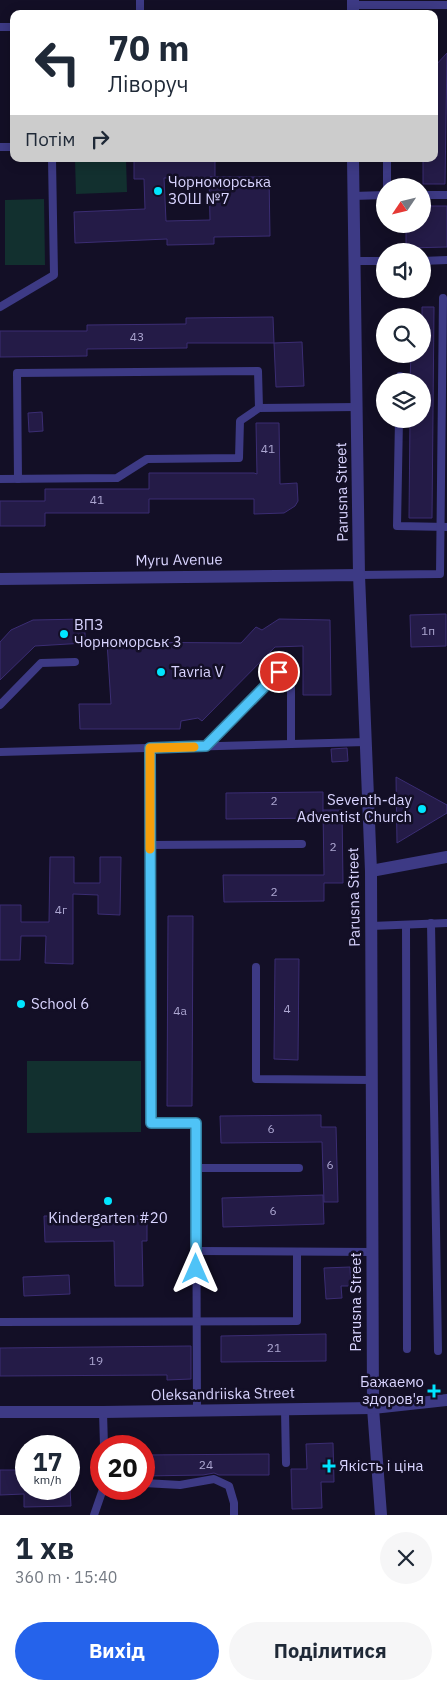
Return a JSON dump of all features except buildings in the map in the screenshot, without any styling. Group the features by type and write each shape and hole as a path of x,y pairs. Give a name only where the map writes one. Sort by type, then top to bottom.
{"street":[{"name":"Parusna Street","path":"353,162 359,575 372,926 373,1408 381,1515"},
{"name":"Myru Avenue","path":"0,578 359,575"},
{"path":"371,871 447,857"},
{"name":"Oleksandriiska Street","path":"0,1412 373,1408 447,1400"}],"lane":[{"path":"353,6 447,5"},
{"path":"0,307 54,275 52,162"},
{"path":"387,162 387,178"},
{"path":"354,196 376,195"},
{"path":"431,195 447,195"},
{"path":"431,261 447,260"},
{"path":"354,261 376,261"},
{"path":"359,575 440,574 444,527 443,298"},
{"path":"18,479 17,373 258,371 259,408"},
{"path":"0,479 117,478 147,459 239,458 240,421 259,408 357,407"},
{"path":"399,428 398,526 444,527"},
{"path":"206,746 291,660 291,744"},
{"path":"0,705 42,663 75,662"},
{"path":"0,752 366,742"},
{"path":"150,748 151,1123 196,1123 197,1411"},
{"path":"150,845 302,844"},
{"path":"431,923 438,1350"},
{"path":"372,926 447,923"},
{"path":"406,925 407,1350"},
{"path":"256,967 256,1080 371,1080"},
{"path":"196,1168 299,1168"},
{"path":"196,1251 372,1252"},
{"path":"0,1322 297,1320 297,1252"},
{"path":"285,1410 286,1463"},
{"path":"103,1412 104,1435"},
{"path":"155,1483 180,1484 214,1479 229,1486 234,1503 234,1515"},
{"path":"94,1515 99,1500"}],"green space":[{"path":"75,162 126,162 127,192 76,194"},
{"path":"44,199 45,265 5,265 5,200"},
{"path":"27,1061 141,1061 141,1132 27,1133"}],"slow traffic":[{"path":"150,849 150,748 194,747"}],"place":[{"name":"Чорноморська ЗОШ №7","path":"158,191"},
{"name":"ВПЗ Чорноморськ 3","path":"64,634"},
{"name":"Tavria V","path":"161,672"},
{"name":"Seventh-day Adventist Church","path":"422,809"},
{"name":"School 6","path":"21,1004"},
{"name":"Kindergarten #20","path":"108,1201"},
{"name":"Бажаемо здоров'я","path":"434,1391"},
{"name":"Якість і ціна","path":"329,1466"}],"route":[{"path":"196,1269 196,1123 151,1123 150,748 206,746 279,672"}]}
